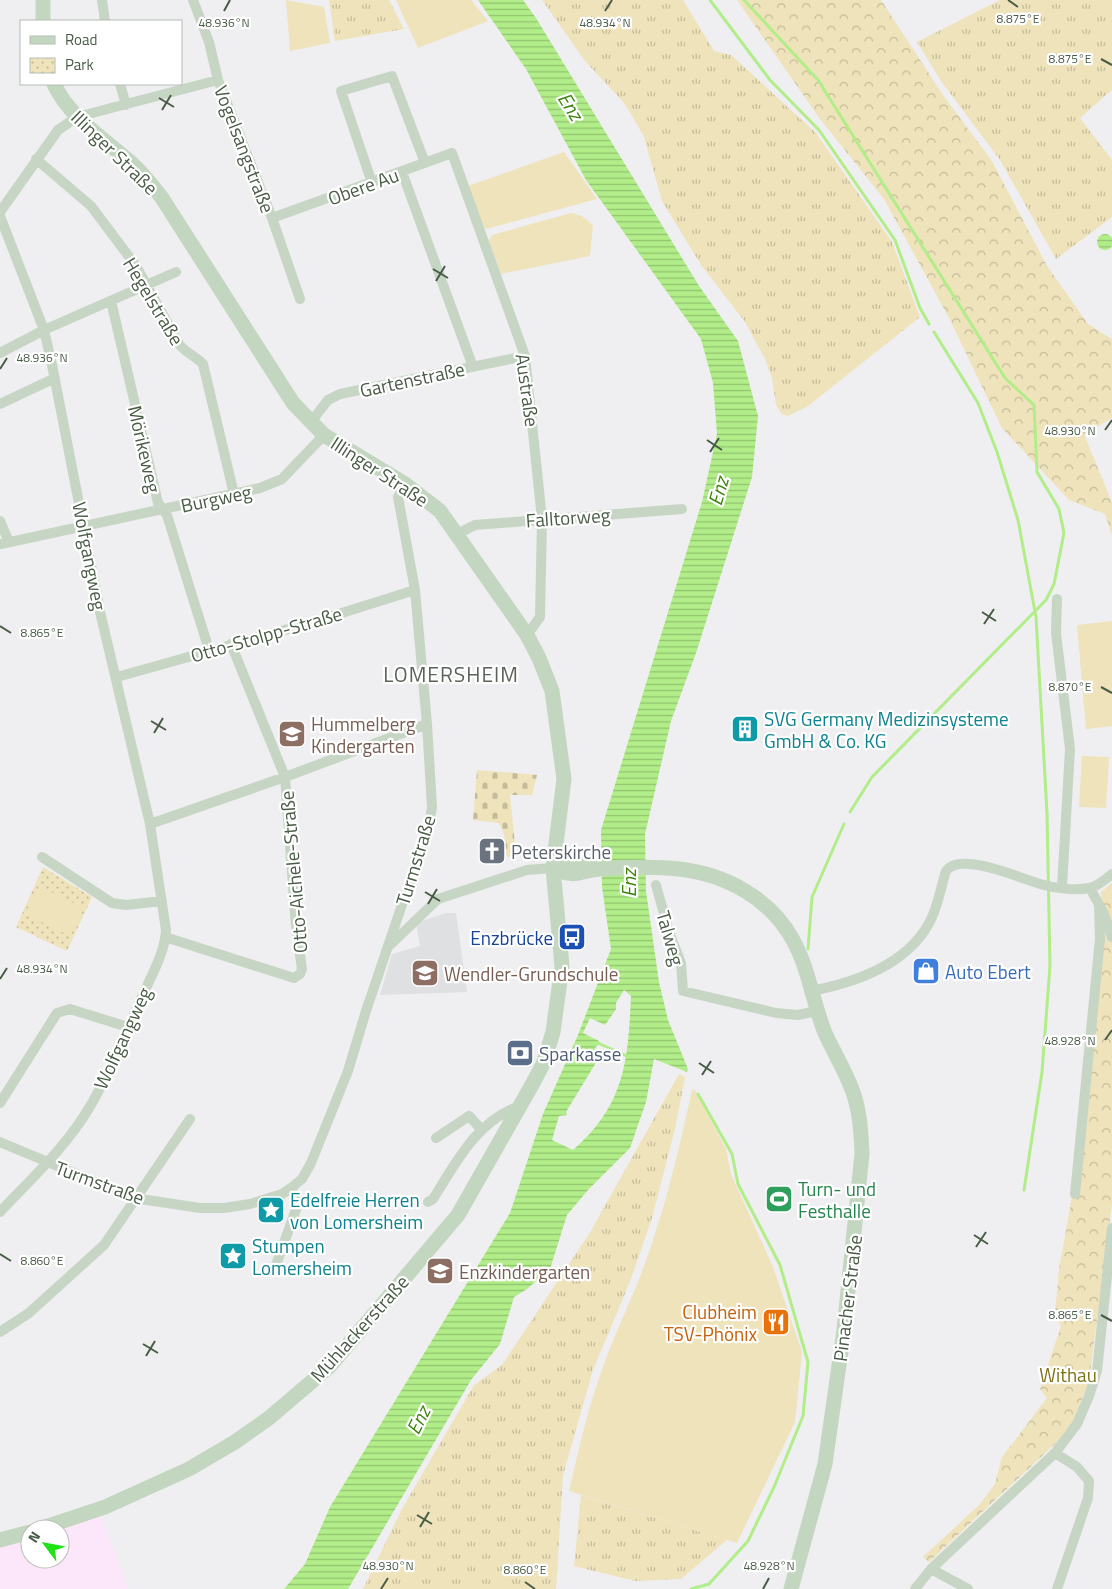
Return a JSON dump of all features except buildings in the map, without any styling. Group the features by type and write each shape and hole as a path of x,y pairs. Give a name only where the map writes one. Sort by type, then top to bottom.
{"street":[{"path":"43,20 44,0"},
{"path":"102,0 106,20"},
{"name":"Vogelsangstraße","path":"193,0 209,42 218,80 272,218 300,298"},
{"path":"372,182 341,91 392,76 425,163"},
{"name":"Wolfgangweg","path":"0,1212 47,1163 89,1109 103,1084 154,969 166,937 150,824 102,616 44,330 0,214 36,159 58,130 77,118 218,80"},
{"name":"Illinger Straße","path":"55,85 77,118 128,160 146,177 162,198 279,382 310,423 324,435 405,484 434,506 457,534 527,635 539,658 552,691 564,779 553,868 562,950 558,1006"},
{"path":"120,85 126,104"},
{"name":"Obere Au","path":"272,218 452,153"},
{"name":"Austraße","path":"452,153 525,356 542,519 540,618 527,635"},
{"name":"Hegelstraße","path":"36,159 91,206 148,285 179,344 185,352 193,355 203,364 234,494"},
{"path":"402,172 473,367"},
{"path":"0,353 44,330 176,272"},
{"name":"Mörikeweg","path":"111,301 158,503 167,515 209,650"},
{"name":"Gartenstraße","path":"310,423 328,400 340,394 525,356"},
{"path":"0,404 55,378"},
{"name":"Burgweg","path":"5,543 260,488 282,479 324,435"},
{"name":"Turmstraße","path":"0,1142 134,1198 200,1208 224,1208 250,1204 282,1194 302,1179 311,1163 340,1094 387,947 429,825 432,807 428,724 414,590 398,497 405,484"},
{"name":"Falltorweg","path":"457,534 475,525 682,509"},
{"path":"0,521 5,543"},
{"name":"Otto-Stolpp-Straße","path":"117,677 313,622 414,590"},
{"path":"1057,598 1056,633 1070,749 1064,870 1058,887"},
{"path":"231,644 285,777"},
{"path":"150,824 428,724"},
{"name":"Otto-Aichele-Straße","path":"166,937 294,978 300,974 302,969 296,927 285,777"},
{"path":"42,857 112,903 126,905 162,901"},
{"path":"811,991 866,975 884,967 906,951 928,926 936,908 949,866 957,863 976,864 1041,884 1058,887 1090,888 1112,874"},
{"name":"Pinacher Straße","path":"553,868 572,876 587,869 661,867 711,875 731,883 765,905 780,921 793,940 817,1011 852,1088 861,1130 861,1179 844,1330 824,1464 791,1589"},
{"path":"387,947 438,899 521,872 539,868 553,868"},
{"name":"Talweg","path":"656,885 668,932 681,962 683,991 776,1013 798,1015 817,1011"},
{"path":"1090,888 1112,937"},
{"path":"1075,1194 1100,940 1099,905"},
{"name":"Mühlackerstraße","path":"69,1519 106,1507 169,1479 235,1442 299,1394 330,1366 458,1215 544,1062 558,1006"},
{"path":"0,1103 57,1013 70,1009 128,1027"},
{"path":"428,1202 433,1199 481,1129 509,1110 520,1106"},
{"path":"436,1138 469,1116 481,1129"},
{"path":"0,1332 29,1313 104,1245 134,1198 190,1119"},
{"path":"276,1265 298,1204 291,1188"},
{"path":"915,1589 931,1570 1055,1453 1077,1424 1090,1396 1097,1371 1112,1228"},
{"path":"1055,1453 1076,1467 1089,1481 1088,1498 1057,1589"},
{"path":"0,1540 20,1535"},
{"path":"931,1570 968,1589"}],"shaded area":[{"name":"Wendler-Grundschule","path":"446,913 456,913 467,992 380,995 392,954 420,946 416,923"},
{"path":"100,1513 128,1589 0,1589 0,1546 20,1539 20,1569 70,1569 70,1525"}],"green space":[{"path":"286,0 324,7 330,43 290,51"},
{"path":"329,0 389,0 404,29 335,41"},
{"path":"396,0 471,0 488,21 418,48"},
{"path":"542,0 683,0 714,51 731,55 816,133 892,242 920,317 808,406 788,416 782,414 776,405 772,378 765,359 745,322 701,265 662,201 644,137 634,119 624,103 585,61"},
{"path":"737,0 881,0 943,95 992,161 1047,266 1088,324 1112,339 1112,418 1084,434 1112,503 1112,535 1105,514 1069,500 1002,428 949,318 884,199 820,119"},
{"path":"1000,0 1112,0 1112,90 1080,118 1112,160 1112,217 1056,259 1000,160 941,81 917,42"},
{"path":"564,152 597,199 486,229 482,226 468,186"},
{"path":"571,213 582,216 593,225 590,256 501,274 489,241 492,235"},
{"path":"1112,621 1112,726 1086,729 1077,625"},
{"path":"1082,756 1109,757 1106,808 1079,807"},
{"path":"477,770 537,775 532,795 510,795 516,855 507,857 504,834 499,823 473,820"},
{"path":"43,867 92,897 67,951 16,927"},
{"name":"Withau","path":"1112,883 1112,1204 1089,1381 1072,1424 1057,1442 929,1562 923,1557 979,1505 995,1484 1002,1457 1047,1398 1040,1389 1061,1326 1055,1314 1059,1269 1072,1196 1103,958 1101,892"},
{"path":"39,886 84,908 70,936 25,914"},
{"path":"679,1074 685,1077 675,1129 652,1218 631,1279 593,1370 563,1475 556,1589 363,1589 402,1509 474,1385 502,1365 589,1234"},
{"path":"692,1090 695,1090 726,1149 731,1174 773,1267 802,1352 795,1422 737,1543 569,1491 584,1428 598,1382 654,1238"},
{"path":"581,1495 727,1540 681,1579 635,1581 574,1566"}],"water":[{"name":"Enz","path":"478,0 523,0 536,18 699,286 738,341 758,416 752,477 696,653 671,721 645,834 646,891 659,982 668,1020 688,1069 687,1072 654,1059 646,1102 630,1148 588,1190 567,1215 550,1269 527,1289 514,1297 500,1344 471,1380 348,1589 284,1589 305,1564 330,1507 510,1213 543,1114 578,1035 611,949 602,887 601,830 702,502 717,434 713,383 701,339 586,180 526,69","holes":["624,990 631,996 625,1061 613,1099 604,1116 573,1150 552,1140 559,1116 567,1115 566,1112 597,1061 593,1053 599,1041 583,1033 590,1018 605,1025 616,1009 616,1003"]},
{"path":"1105,234 1113,242 1105,250 1097,242"}],"waterway":[{"path":"710,0 770,80 819,130 895,240 920,308 929,324"},
{"path":"744,0 818,80 1005,378 1034,405 1037,472 1059,509 1064,533 1054,584 1046,600 872,777 850,812"},
{"path":"934,332 978,403 997,452 1018,520 1036,617 1047,813 1050,966 1042,1072 1024,1190"},
{"path":"808,949 812,897 844,824"},
{"path":"596,1045 598,1043 629,1057"},
{"path":"691,1589 709,1584 748,1541 774,1487 803,1416 808,1362 780,1265 738,1184 732,1154 698,1094"}],"place":[{"name":"SVG Germany Medizinsysteme GmbH & Co. KG","path":"745,729"},
{"name":"Hummelberg Kindergarten","path":"292,734"},
{"name":"Peterskirche","path":"492,851"},
{"name":"Enzbrücke","path":"572,937"},
{"name":"Auto Ebert","path":"926,971"},
{"name":"Wendler-Grundschule","path":"425,973"},
{"name":"Sparkasse","path":"520,1053"},
{"name":"Turn- und Festhalle","path":"779,1199"},
{"name":"Edelfreie Herren von Lomersheim","path":"271,1210"},
{"name":"Stumpen Lomersheim","path":"233,1256"},
{"name":"Enzkindergarten","path":"440,1271"},
{"name":"Clubheim TSV-Phönix","path":"776,1322"}],"district":[{"name":"LOMERSHEIM","path":"451,674"}]}
